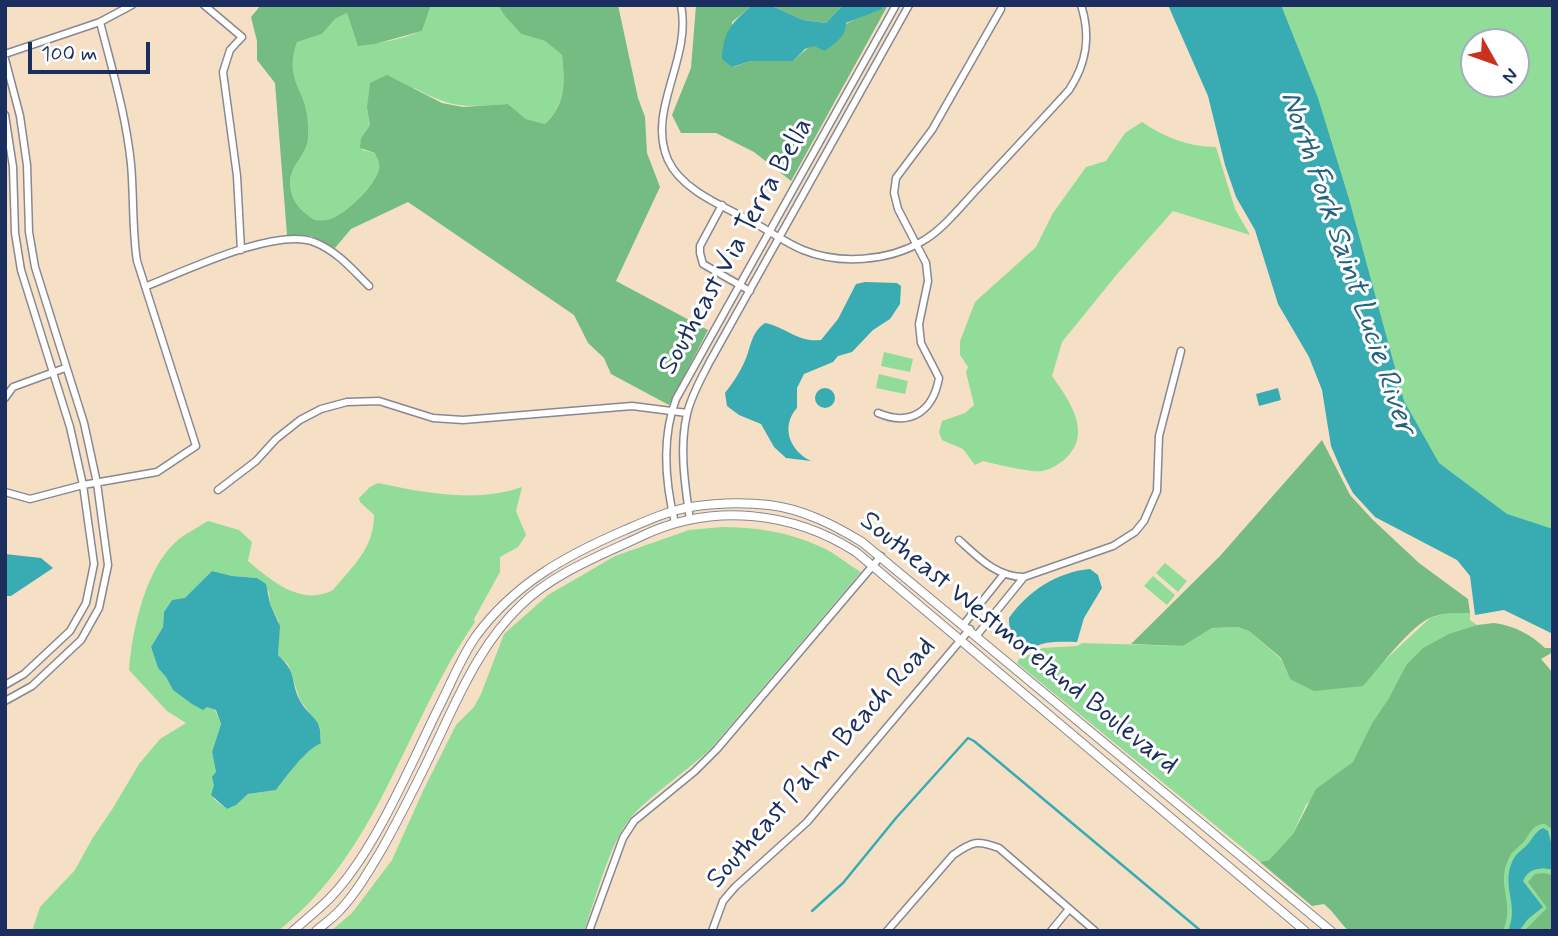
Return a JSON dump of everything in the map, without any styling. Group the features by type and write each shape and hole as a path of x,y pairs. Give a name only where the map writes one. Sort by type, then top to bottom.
{"street":[{"path":"5,701 32,686 81,640 99,608 108,565 97,483 84,423 34,267 29,232 27,165 20,116 5,56 100,22 132,5"},
{"path":"204,5 242,37 230,50 223,72 237,176 241,250"},
{"path":"681,5 683,43 663,112 663,135 668,160 680,177 722,205 803,250 830,257 860,259 891,255 916,244 948,220 1069,90 1079,76 1087,42 1086,21 1081,5"},
{"name":"Southeast Via Terra Bella","path":"675,523 666,464 672,411 739,285 896,5"},
{"name":"Southeast Via Terra Bella","path":"690,520 683,445 687,413 709,363 909,5"},
{"path":"878,413 888,418 912,416 933,401 939,378 921,342 919,324 928,281 926,263 898,209 894,194 896,178 932,130 1000,9"},
{"path":"5,492 30,499 83,485 157,472 196,446 137,261 133,236 131,166 124,112 100,22"},
{"path":"5,115 13,167 15,233 21,270 70,427 83,485 94,564 86,603 70,631 24,674 5,685"},
{"path":"13,167 27,165"},
{"path":"722,205 700,246 703,264 750,291"},
{"path":"147,286 241,250 281,239 311,241 338,254 369,285"},
{"path":"21,270 34,267"},
{"path":"970,629 1024,577 1112,547 1135,532 1144,521 1157,491 1160,436 1181,351"},
{"path":"5,398 13,387 65,368"},
{"path":"218,489 256,461 276,439 300,420 321,409 347,402 379,401 433,418 463,420 632,406 687,413"},
{"name":"Southeast Westmoreland Boulevard","path":"293,931 330,898 360,860 394,799 474,639 513,594 554,564 595,543 673,512 728,503 770,505 820,519 845,531 881,556 1331,931"},
{"name":"Southeast Westmoreland Boulevard","path":"316,931 340,910 369,871 404,810 471,672 500,627 522,604 562,575 653,531 675,523 716,516 766,516 816,530 836,539 873,565 1305,931"},
{"path":"958,540 986,564 1004,574 1024,577"},
{"path":"589,931 623,838 634,821 695,771 717,749 881,556"},
{"path":"970,629 1004,574"},
{"name":"Southeast Palm Beach Road","path":"712,931 723,901 807,822 970,629"},
{"path":"70,631 81,640"},
{"path":"887,931 953,855 967,845 980,841 999,848 1095,931"},
{"path":"1051,931 1069,909"}],"green space":[{"path":"261,5 431,5 422,31 375,44 358,46 347,13 335,19 322,34 297,42 293,56 294,77 307,113 308,142 292,172 291,191 297,204 314,220 328,220 362,196 379,170 375,153 360,148 361,138 370,125 367,108 370,83 387,75 442,103 463,107 508,104 526,119 545,124 560,101 564,75 562,55 545,41 521,34 498,5 618,5 638,98 645,117 647,153 660,187 616,281 708,330 669,405 611,374 604,358 588,343 574,315 408,202 351,229 335,248 311,236 287,235 275,83 257,60 257,41 251,17"},
{"path":"431,5 498,5 521,34 545,41 562,55 564,75 557,108 545,124 526,119 508,104 460,105 440,100 414,88 367,108 370,125 361,138 362,150 375,153 379,170 362,196 345,211 328,220 313,220 302,211 292,196 290,183 292,172 308,142 307,113 294,77 293,56 297,42 322,34 335,19 347,13 358,45 398,39 422,31"},
{"path":"696,5 753,5 732,22 733,67 751,61 793,61 834,30 881,9 882,5 888,5 791,181 754,152 716,133 681,133 672,115 691,68"},
{"path":"770,5 843,5 826,23 803,20"},
{"path":"1244,5 1553,5 1553,572 1399,466"},
{"path":"1142,122 1177,140 1216,147 1235,209 1250,235 1173,211 1062,342 1052,376 1076,417 1078,438 1074,448 1061,462 1042,471 1022,470 983,461 975,465 963,449 942,440 939,432 942,421 965,413 974,405 966,372 968,367 960,355 960,341 975,302 1036,247 1053,213 1086,167 1106,161 1125,133"},
{"path":"884,352 913,359 910,372 881,366"},
{"path":"879,374 908,381 905,394 876,388"},
{"path":"1322,440 1350,495 1419,563 1468,599 1470,613 1442,614 1424,621 1405,637 1363,686 1314,691 1290,679 1281,658 1249,631 1238,627 1212,628 1183,646 1131,644 1220,556"},
{"path":"378,483 450,495 487,495 522,487 516,511 526,535 518,547 500,557 500,572 474,619 475,622 429,702 388,785 342,864 313,899 278,931 32,931 40,907 75,870 139,764 160,739 186,723 167,711 129,670 133,636 143,599 149,582 168,551 179,539 208,521 239,530 252,542 248,561 276,583 298,593 321,594 333,590 366,547 374,515 359,498","holes":["212,571 257,578 269,592 270,604 279,622 278,655 288,664 300,700 320,727 321,742 302,757 276,790 248,794 227,809 214,799 213,793 216,772 212,752 221,724 215,710 173,690 158,668 151,647 163,627 164,612 172,600 185,599"]},
{"path":"722,527 759,529 796,537 825,549 861,572 713,746 632,816 610,855 584,931 331,931 352,913 392,860 456,725 474,707 481,694 504,634 548,595 615,556 689,530"},
{"path":"1165,563 1187,581 1178,592 1156,573"},
{"path":"1153,576 1175,595 1167,605 1144,586"},
{"path":"1451,612 1470,613 1470,620 1477,625 1437,641 1389,698 1372,723 1353,763 1336,775 1306,805 1293,834 1269,860 1260,862 1017,663 1022,654 1032,655 1042,648 1077,646 1082,643 1183,646 1212,628 1238,627 1249,631 1281,659 1290,679 1385,660 1430,618"},
{"path":"1494,623 1528,635 1545,648 1553,648 1553,652 1541,659 1553,673 1553,834 1552,829 1545,824 1538,825 1510,856 1504,875 1507,911 1503,931 1349,931 1324,904 1312,906 1260,862 1269,860 1293,834 1316,789 1353,762 1372,723 1407,664 1423,648 1449,634"},
{"path":"1553,786 1553,931 1500,931 1478,874"},
{"path":"1535,874 1553,875 1553,931 1524,931 1547,908 1528,882"}],"water":[{"path":"753,5 770,5 803,20 826,23 843,5 882,5 882,9 846,23 842,36 825,51 814,46 805,49 793,61 751,61 732,67 722,59 724,41 734,22"},
{"name":"North Fork Saint Lucie River","path":"1168,5 1281,5 1318,98 1349,199 1404,401 1439,463 1507,514 1553,529 1553,634 1504,610 1475,615 1470,576 1457,560 1375,517 1353,493 1331,446 1322,390 1309,357 1278,304 1255,230 1236,197 1225,165 1208,96"},
{"path":"897,283 901,286 900,304 890,319 873,330 852,352 838,356 833,362 804,374 797,388 797,408 788,430 793,445 811,461 786,458 774,447 761,424 739,415 727,406 725,393 742,367 756,332 765,323 799,337 821,340 838,319 856,284"},
{"path":"825,388 832,391 835,398 832,405 825,408 818,405 815,398 818,391"},
{"path":"1278,388 1281,400 1259,406 1256,394"},
{"path":"5,554 41,558 53,568 11,596 5,596"},
{"path":"1090,569 1098,575 1102,588 1084,618 1077,642 1046,643 1029,650 1018,647 1011,633 1009,618 1025,599 1044,584 1066,574"},
{"path":"212,571 257,578 266,584 270,604 280,626 278,655 289,668 302,704 318,723 321,743 302,757 276,790 248,794 227,809 211,795 214,785 212,777 216,772 212,752 221,724 216,710 207,707 203,710 173,690 158,668 151,647 163,627 164,612 172,600 185,598"},
{"path":"1543,828 1548,831 1553,850 1553,870 1535,870 1528,873 1523,881 1543,907 1528,919 1519,931 1508,931 1512,912 1508,878 1513,860"}],"waterway":[{"path":"812,911 843,883 896,818 968,738 1201,931"}]}
